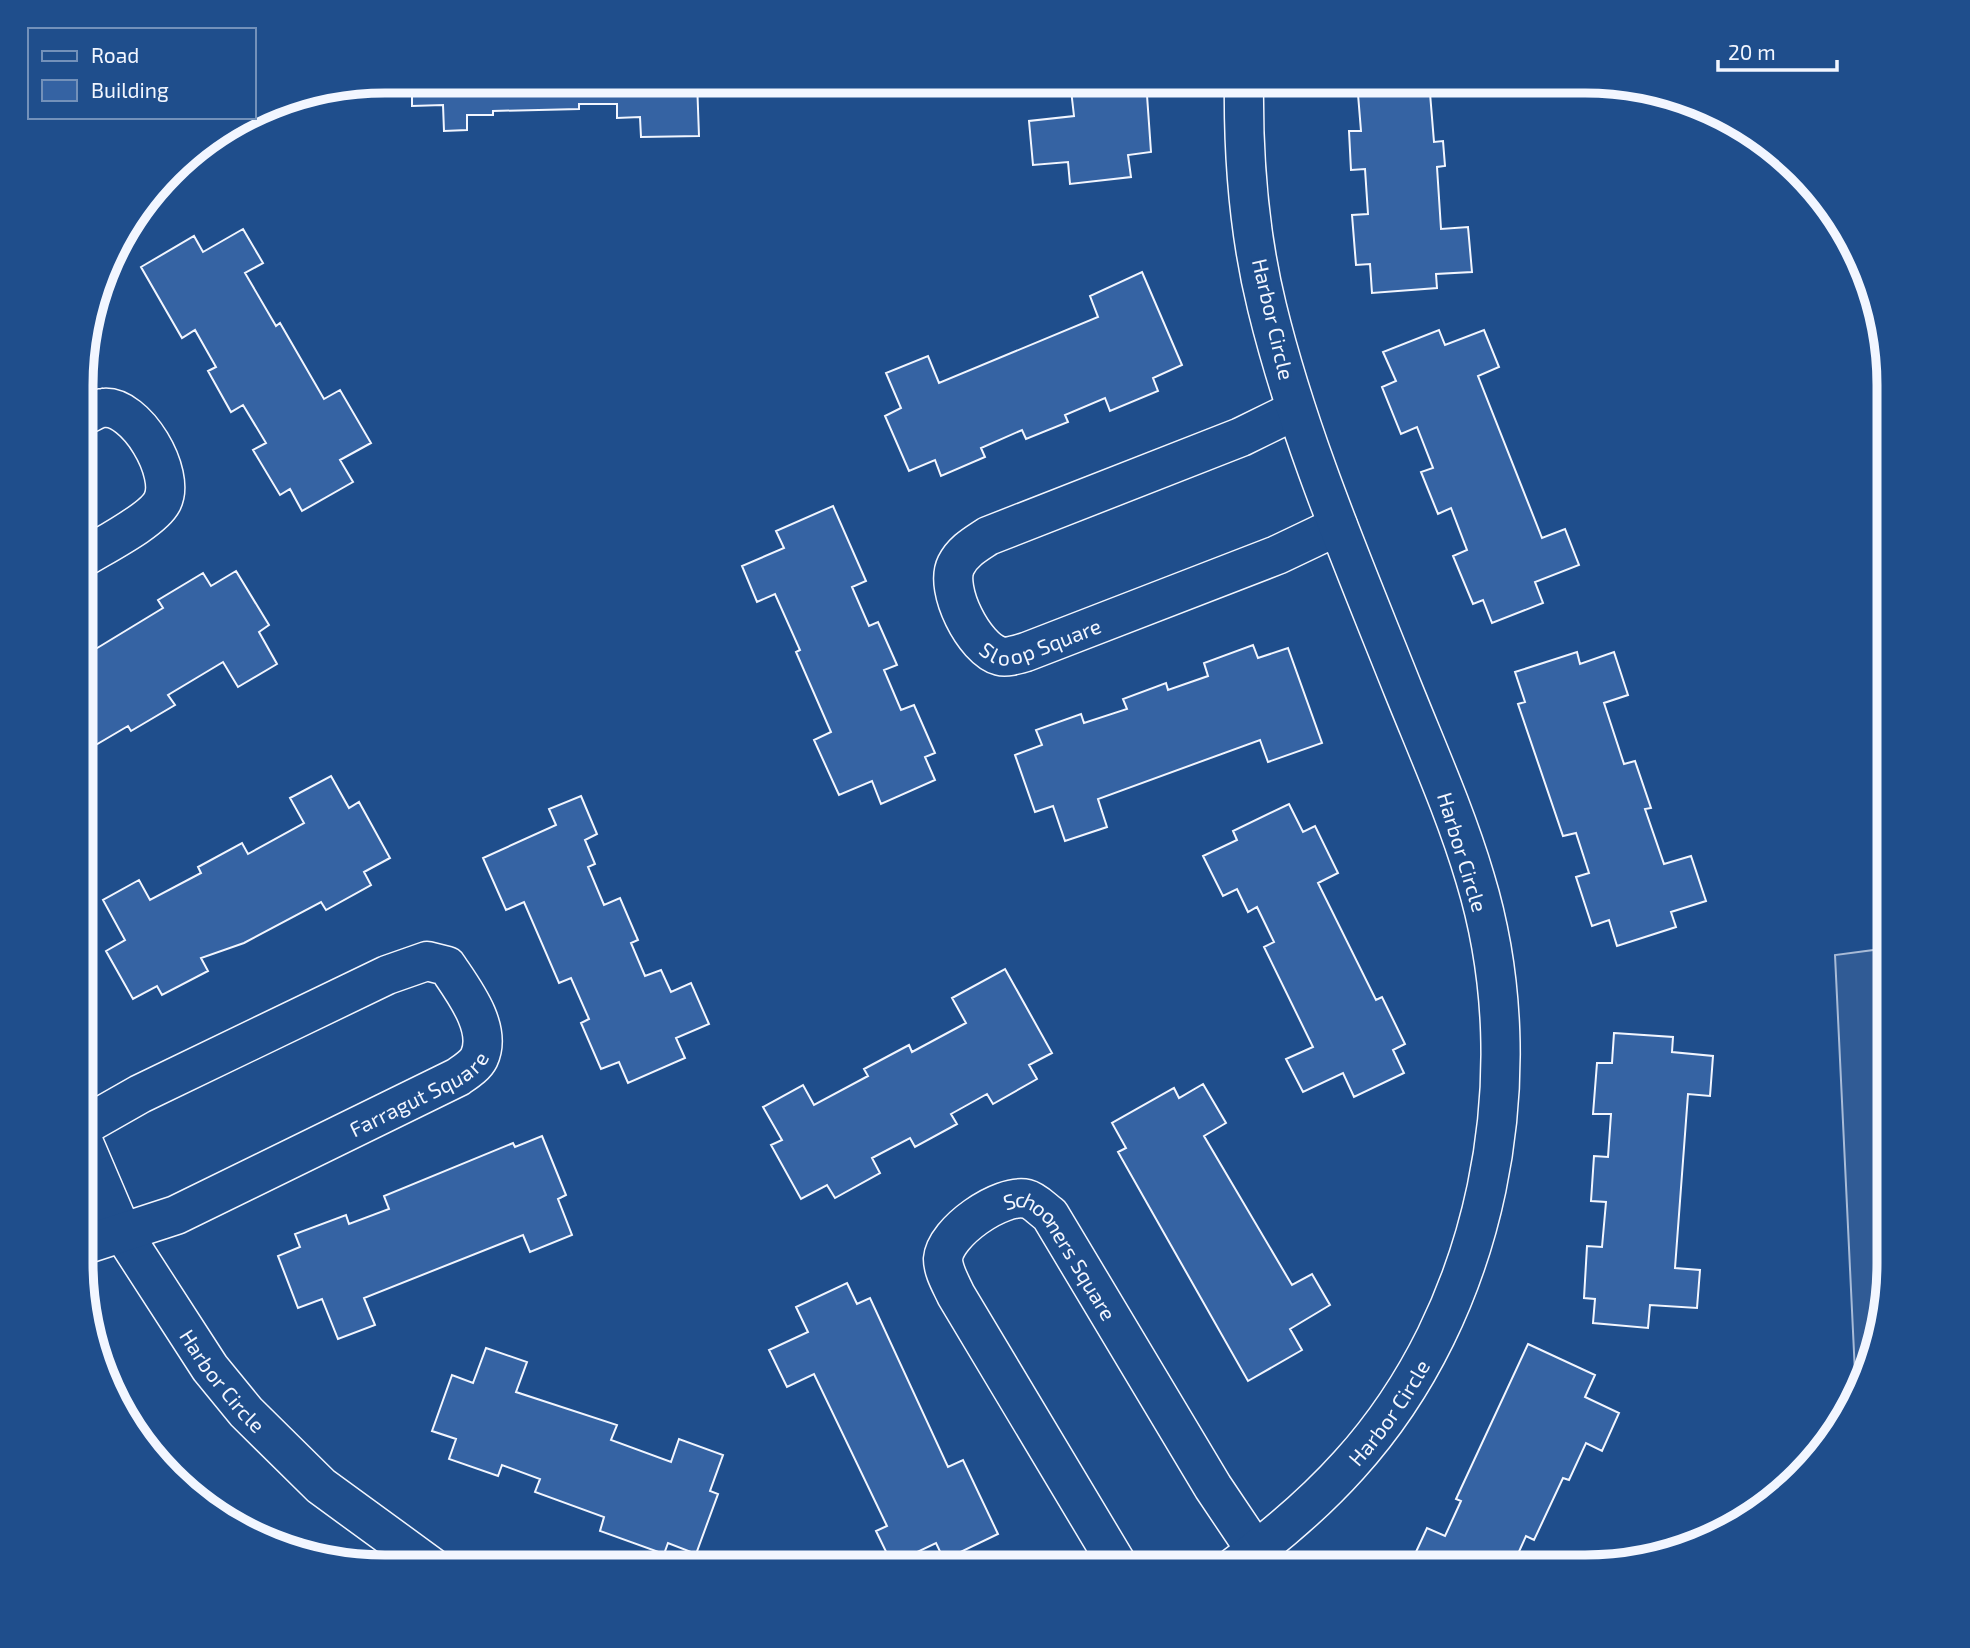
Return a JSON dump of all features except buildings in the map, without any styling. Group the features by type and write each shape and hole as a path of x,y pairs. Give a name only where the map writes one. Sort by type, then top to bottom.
{"street":[{"name":"Harbor Circle","path":"1244,93 1248,192 1266,303 1296,410 1338,526 1452,811 1476,881 1497,984 1500,1040 1499,1102 1490,1171 1476,1232 1453,1297 1426,1354 1394,1407 1352,1463 1301,1515 1250,1555"},
{"path":"93,412 103,408 123,412 141,429 158,457 166,480 162,502 93,551"},
{"name":"Sloop Square","path":"1296,410 1241,437 988,536 966,550 954,567 954,585 961,610 980,646 1001,657 1026,652 1277,555 1338,526"},
{"name":"Farragut Square","path":"93,1121 177,1076 387,975 428,961 447,966 472,1004 484,1044 478,1061 458,1077 176,1214 93,1242"},
{"name":"Harbor Circle","path":"93,1162 122,1232 179,1324 246,1412 321,1486 404,1555"},
{"name":"Schooners Square","path":"1112,1555 956,1295 946,1273 943,1259 948,1241 972,1219 1012,1199 1028,1199 1050,1215 1213,1487 1243,1555"}],"shaded area":[{"path":"1877,950 1877,1282 1872,1320 1855,1375 1835,955"}]}
